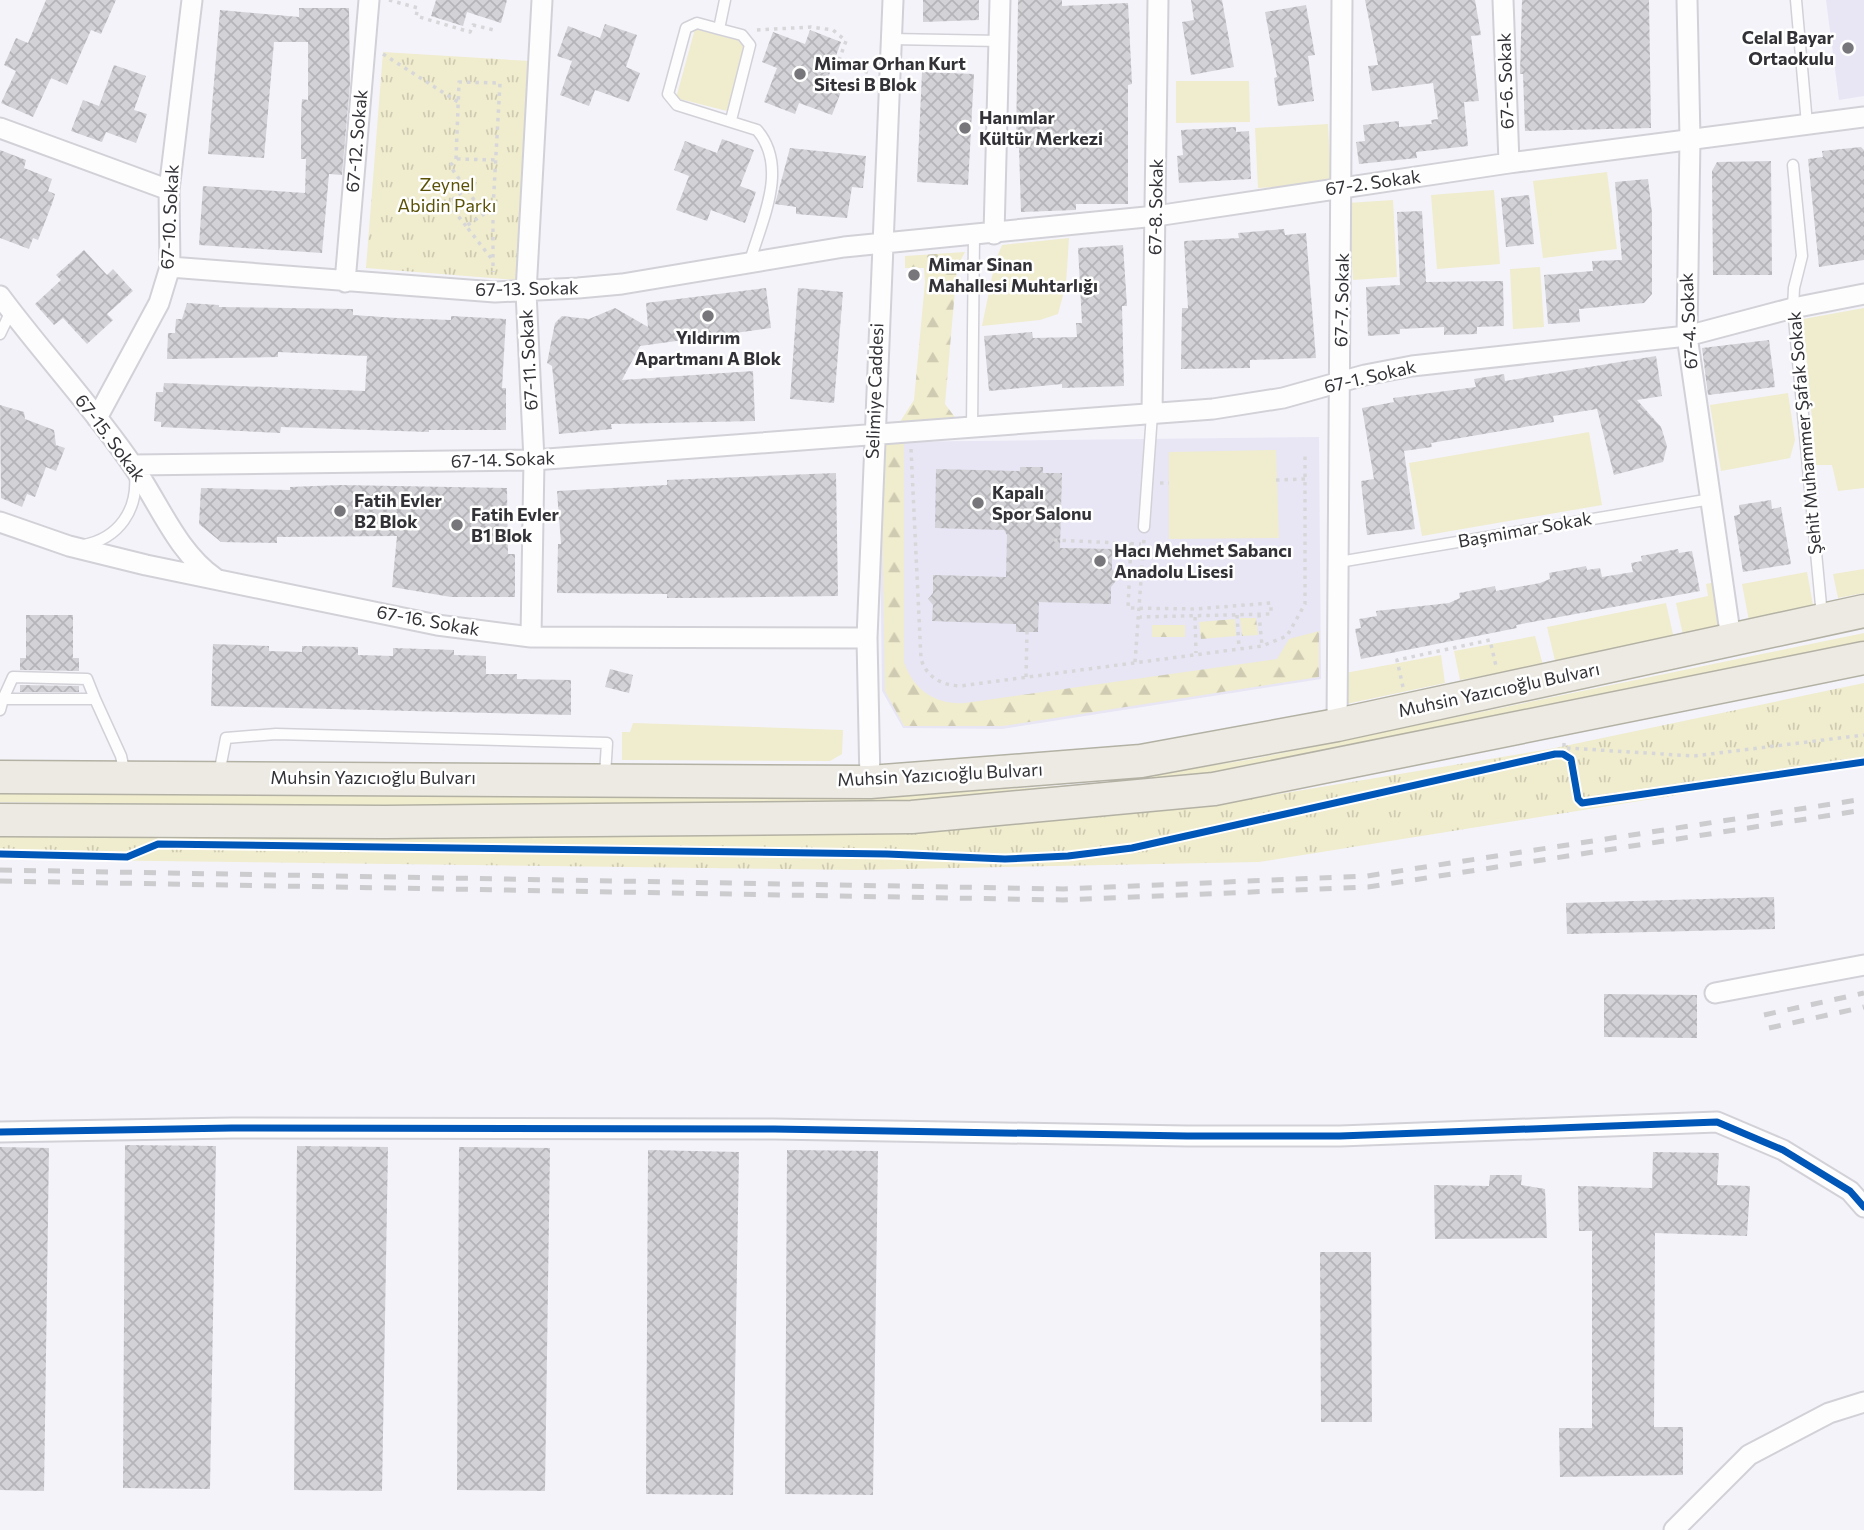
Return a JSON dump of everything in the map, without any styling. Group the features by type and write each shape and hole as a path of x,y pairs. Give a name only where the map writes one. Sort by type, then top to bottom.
{"main road":[{"name":"Muhsin Yazıcıoğlu Bulvarı","path":"0,777 870,782 1141,761 1337,725 1864,611"},
{"name":"Muhsin Yazıcıoğlu Bulvarı","path":"0,820 385,822 912,817 1214,789 1561,744 1864,657"}],"street":[{"name":"67-10. Sokak","path":"97,418 159,303 170,267 169,190 192,0"},
{"name":"67-12. Sokak","path":"345,282 369,0"},
{"name":"67-11. Sokak","path":"531,637 534,460 526,292 541,0"},
{"name":"Selimiye Caddesi","path":"870,782 867,638 873,436 893,0"},
{"path":"994,234 1000,0"},
{"name":"67-8. Sokak","path":"1152,414 1158,0"},
{"name":"67-7. Sokak","path":"1337,725 1343,187 1342,0"},
{"name":"67-6. Sokak","path":"1503,0 1509,163"},
{"name":"67-4. Sokak","path":"1687,0 1690,138 1685,278 1687,336 1731,639"},
{"name":"67-2. Sokak","path":"881,243 974,236 1156,216 1509,163 1864,117"},
{"path":"0,128 169,190"},
{"name":"67-13. Sokak","path":"170,267 345,282 526,292 622,284 751,261 881,243"},
{"name":"67-1. Sokak","path":"873,436 1152,414 1283,398 1412,366 1687,336 1793,307 1864,294"},
{"name":"67-15. Sokak","path":"5,304 133,465 183,545 205,571 217,580"},
{"name":"67-14. Sokak","path":"133,465 534,460 873,436"},
{"name":"67-16. Sokak","path":"0,522 69,546 217,580 438,625 531,637 867,638"},
{"path":"1715,993 1864,965"},
{"path":"0,1132 232,1128 774,1129 1298,1136 1717,1122 1783,1150 1850,1191 1864,1207"},
{"path":"1674,1530 1749,1455 1829,1413 1864,1402"}],"lane":[{"path":"719,29 725,0"},
{"path":"1797,0 1807,124"},
{"path":"731,120 750,44 742,35 697,23 686,28 668,94 677,106 731,120 757,130 764,138 773,161 770,189 751,261"},
{"path":"891,38 1000,41"},
{"name":"Şehit Muhammer Şafak Sokak","path":"1793,165 1802,256 1794,288 1793,307 1822,620"},
{"path":"972,428 974,236"},
{"path":"0,334 5,304"},
{"path":"1144,527 1152,414"},
{"path":"69,546 94,543 124,521 134,500 133,465"},
{"name":"Başmimar Sokak","path":"1339,562 1710,499"},
{"path":"95,699 1,705 13,677 87,679 121,756 126,777"},
{"path":"218,778 226,738 276,734 607,743 605,779"}],"path":[{"path":"389,0 418,8 416,16 470,32 473,25 494,30"},
{"path":"742,35 765,27 833,30 846,41 838,63 889,80"},
{"path":"366,43 458,102"},
{"path":"484,214 450,166 456,159 459,82 500,83 491,258 495,292"},
{"path":"456,159 497,160"},
{"path":"466,189 448,203 491,258"},
{"path":"466,226 493,208"},
{"path":"911,433 924,668 934,679 950,685 1262,646 1287,636 1306,604 1305,453"},
{"path":"1276,481 1305,479"},
{"path":"1135,662 1144,527"},
{"path":"1054,540 1143,544"},
{"path":"1131,543 1128,608 1195,609 1270,603 1270,614 1140,617"},
{"path":"1195,609 1196,653"},
{"path":"1237,614 1239,648"},
{"path":"1259,614 1262,646"},
{"path":"1026,677 1027,632"},
{"path":"1409,709 1397,660 1444,649 1490,640 1502,689"},
{"path":"1561,744 1694,756 1864,735"},
{"path":"1561,744 1573,763 1577,800 1583,803 1864,760"}],"shaded area":[{"name":"Celal Bayar Ortaokulu","path":"1826,0 1864,0 1864,96 1839,100"},
{"name":"Hacı Mehmet Sabancı Anadolu Lisesi","path":"1319,437 1321,679 1002,729 903,728 882,691 879,442"}],"green space":[{"path":"695,29 745,42 727,111 676,98"},
{"name":"Zeynel Abidin Parkı","path":"383,52 530,61 517,280 366,268"},
{"path":"1176,81 1249,81 1250,122 1176,123"},
{"path":"1328,124 1331,184 1258,188 1255,128"},
{"path":"1607,172 1617,249 1543,258 1533,181"},
{"path":"1494,190 1500,264 1437,269 1431,195"},
{"path":"1393,200 1397,277 1353,280 1348,203"},
{"path":"1069,238 1066,284 1058,314 1040,320 982,326 995,262 1002,245"},
{"path":"965,252 957,267 945,404 960,424 898,425 914,400 925,282 924,268 905,268 905,256"},
{"path":"1540,267 1544,327 1513,329 1510,269"},
{"path":"1864,308 1864,488 1838,491 1832,465 1816,465 1803,319"},
{"path":"1788,393 1795,440 1790,458 1721,471 1710,405"},
{"path":"1589,432 1602,505 1422,536 1409,463"},
{"path":"881,444 904,444 904,662 913,680 927,694 945,701 965,703 1277,659 1289,639 1319,631 1319,677 1003,726 904,726 885,691"},
{"path":"1276,450 1279,538 1169,539 1169,452"},
{"path":"1864,569 1864,593 1838,598 1833,574"},
{"path":"1807,572 1814,610 1749,621 1742,584"},
{"path":"1716,582 1726,625 1683,635 1676,603 1708,596 1706,584"},
{"path":"1666,603 1674,639 1556,665 1547,627"},
{"path":"1240,618 1256,618 1258,635 1242,636"},
{"path":"1235,619 1236,636 1201,639 1199,622"},
{"path":"1152,625 1185,625 1185,637 1152,637"},
{"path":"1864,633 1864,644 1321,759 970,806 435,807 0,802 0,785 218,791 848,799 1102,783 1253,759"},
{"path":"1535,636 1543,665 1460,680 1454,651"},
{"path":"1441,655 1445,683 1346,704 1345,673"},
{"path":"1864,683 1864,765 1259,862 856,870 0,859 0,835 860,828 1213,805 1550,749"},
{"path":"633,723 843,730 842,754 830,761 622,760 622,732 630,732"}],"building":[{"path":"46,0 116,0 101,34 91,30 67,85 51,78 33,117 1,103 16,71 4,65 16,38 28,43"},
{"path":"436,0 507,0 501,23 467,12 463,26 431,16"},
{"path":"923,0 979,0 979,20 923,22"},
{"path":"1018,0 1062,0 1062,6 1128,3 1132,84 1128,85 1128,204 1076,204 1076,210 1021,212 1019,148 1016,148"},
{"path":"1191,0 1222,0 1234,67 1191,75 1182,22 1194,20"},
{"path":"1365,0 1475,0 1481,35 1471,36 1479,101 1464,102 1468,146 1416,152 1417,158 1359,164 1356,142 1365,141 1363,125 1399,121 1399,127 1432,124 1431,120 1438,119 1433,83 1372,91 1368,66 1378,65"},
{"path":"1522,0 1649,0 1651,128 1525,131 1523,74 1520,74"},
{"path":"1306,5 1315,55 1308,56 1314,101 1278,106 1274,78 1277,77 1265,12"},
{"path":"299,8 349,8 350,83 342,175 329,174 322,253 199,245 203,186 305,193 306,159 301,159 301,116 302,99 308,100 308,42 274,42 264,158 208,154 220,10 299,17"},
{"path":"605,24 637,35 626,67 640,73 629,102 595,90 589,106 560,95 572,61 557,56 568,26 600,38"},
{"name":"Mimar Orhan Kurt Sitesi B Blok","path":"810,30 841,42 828,78 844,84 832,115 799,103 795,114 764,102 777,68 762,62 773,32 805,44"},
{"path":"114,65 146,76 134,110 147,114 136,143 106,132 102,142 71,131 83,100 99,106"},
{"path":"922,72 974,74 968,185 917,182"},
{"path":"1236,127 1236,132 1249,131 1251,179 1179,183 1177,156 1183,155 1181,130"},
{"path":"722,139 754,150 740,186 756,192 745,223 711,210 707,221 676,210 689,176 674,170 685,141 717,153"},
{"path":"1861,147 1864,150 1864,260 1819,267 1808,159 1823,157 1822,151"},
{"path":"790,148 866,156 863,188 852,187 847,218 796,214 796,207 775,204"},
{"path":"0,150 26,160 24,168 52,179 48,191 55,194 52,204 38,240 33,238 29,249 0,238"},
{"path":"1771,161 1772,275 1713,275 1712,171 1717,162"},
{"path":"1648,179 1652,213 1652,294 1644,303 1579,309 1580,322 1548,324 1544,275 1593,271 1592,261 1622,260 1615,182"},
{"path":"1529,195 1534,244 1506,247 1501,198"},
{"path":"1422,211 1426,282 1503,281 1504,326 1477,327 1477,334 1444,335 1444,327 1400,329 1400,334 1368,336 1366,287 1400,285 1397,212"},
{"path":"1284,229 1285,235 1306,233 1316,358 1250,360 1250,368 1181,369 1182,308 1188,308 1184,241 1239,238 1238,233"},
{"path":"1123,245 1127,306 1122,306 1124,386 1062,388 1062,384 989,391 984,336 1032,332 1033,338 1077,337 1076,323 1082,323 1078,248"},
{"path":"84,250 107,275 113,269 133,291 107,314 113,320 87,344 63,318 54,325 35,304 61,280 56,275"},
{"path":"766,288 771,328 640,346 622,380 753,371 755,421 611,424 612,429 559,434 552,366 547,363 555,323 562,316 589,319 615,308 648,327 646,303"},
{"path":"798,288 843,292 834,403 790,399"},
{"path":"187,303 219,307 353,309 353,315 397,318 451,320 451,316 506,319 502,388 506,388 506,430 429,432 281,427 280,433 161,427 161,422 154,421 156,392 163,392 164,383 365,391 367,356 278,352 278,357 167,359 168,333 175,333 176,319 182,319"},
{"path":"1769,340 1775,387 1708,395 1702,348"},
{"path":"1656,356 1662,396 1637,400 1661,427 1667,446 1663,462 1614,475 1597,409 1553,416 1554,422 1431,443 1432,447 1404,451 1415,529 1367,535 1361,481 1374,479 1362,408 1394,402 1393,398 1476,387 1474,379 1504,374 1505,381"},
{"path":"0,405 24,412 25,419 54,430 56,445 65,448 56,471 46,467 35,497 27,494 22,507 1,498"},
{"path":"1020,467 1043,467 1043,473 1062,473 1060,548 1112,549 1112,569 1118,578 1111,587 1111,604 1039,602 1038,632 1016,632 1016,624 932,621 933,605 928,599 933,593 933,575 1006,577 1007,535 1004,530 935,528 936,469 1020,471"},
{"path":"836,473 838,596 667,598 667,594 557,593 558,544 561,544 557,491 667,485 667,480"},
{"path":"340,485 507,488 508,554 515,554 515,597 451,597 392,587 397,536 277,537 277,543 221,542 199,524 201,488 290,490 290,487"},
{"path":"1771,500 1772,509 1781,507 1791,564 1743,572 1734,516 1740,514 1739,505"},
{"path":"1678,549 1679,553 1692,551 1700,591 1516,625 1517,628 1361,659 1355,629 1361,628 1359,619 1377,616 1376,611 1449,603 1460,598 1459,593 1495,586 1496,591 1540,583 1550,579 1549,573 1586,566 1587,570 1600,568 1602,577 1633,572 1631,563 1642,561 1641,556"},
{"path":"26,615 73,615 73,658 79,658 79,671 20,670 20,658 26,658"},
{"path":"213,644 269,646 269,651 302,652 302,646 358,647 358,655 393,656 393,648 454,650 454,655 486,656 486,674 517,674 517,679 571,680 571,715 211,706"},
{"path":"610,669 633,675 629,693 605,687"},
{"path":"20,685 79,686 79,692 20,692"},
{"path":"1774,897 1775,929 1567,934 1566,903"},
{"path":"1604,994 1697,995 1697,1038 1604,1037"},
{"path":"125,1145 216,1146 210,1489 123,1488"},
{"path":"297,1146 388,1147 382,1491 294,1490"},
{"path":"0,1147 49,1148 44,1491 0,1490"},
{"path":"459,1147 550,1148 545,1491 457,1490"},
{"path":"648,1150 739,1152 733,1495 646,1494"},
{"path":"787,1150 878,1151 873,1495 785,1494"},
{"path":"1653,1152 1719,1153 1717,1185 1750,1186 1747,1236 1655,1233 1654,1427 1683,1427 1683,1475 1560,1477 1559,1428 1592,1428 1592,1231 1579,1231 1578,1186 1652,1188"},
{"path":"1490,1175 1522,1175 1521,1185 1545,1189 1547,1238 1435,1239 1434,1185 1489,1186"},
{"path":"1320,1252 1371,1252 1372,1422 1321,1422"}],"railway":[{"path":"0,870 1063,889 1367,876 1864,799"},
{"path":"0,881 1063,900 1368,887 1864,810"},
{"path":"1764,1015 1864,993"},
{"path":"1769,1028 1864,1007"}],"cycle path":[{"path":"0,854 127,857 158,844 887,854 1005,859 1068,856 1132,848 1555,754 1563,754 1571,759 1578,799 1582,803 1864,762"},
{"path":"0,1132 232,1128 774,1129 1340,1136 1717,1122 1783,1150 1850,1191 1864,1207"}],"place":[{"name":"Celal Bayar Ortaokulu","path":"1848,48"},
{"name":"Mimar Orhan Kurt Sitesi B Blok","path":"800,74"},
{"name":"Hanımlar Kültür Merkezi","path":"965,128"},
{"name":"Mimar Sinan Mahallesi Muhtarlığı","path":"914,275"},
{"name":"Yıldırım Apartmanı A Blok","path":"708,316"},
{"name":"Kapalı Spor Salonu","path":"978,503"},
{"name":"Fatih Evler B2 Blok","path":"340,511"},
{"name":"Fatih Evler B1 Blok","path":"457,525"},
{"name":"Hacı Mehmet Sabancı Anadolu Lisesi","path":"1100,561"}]}
